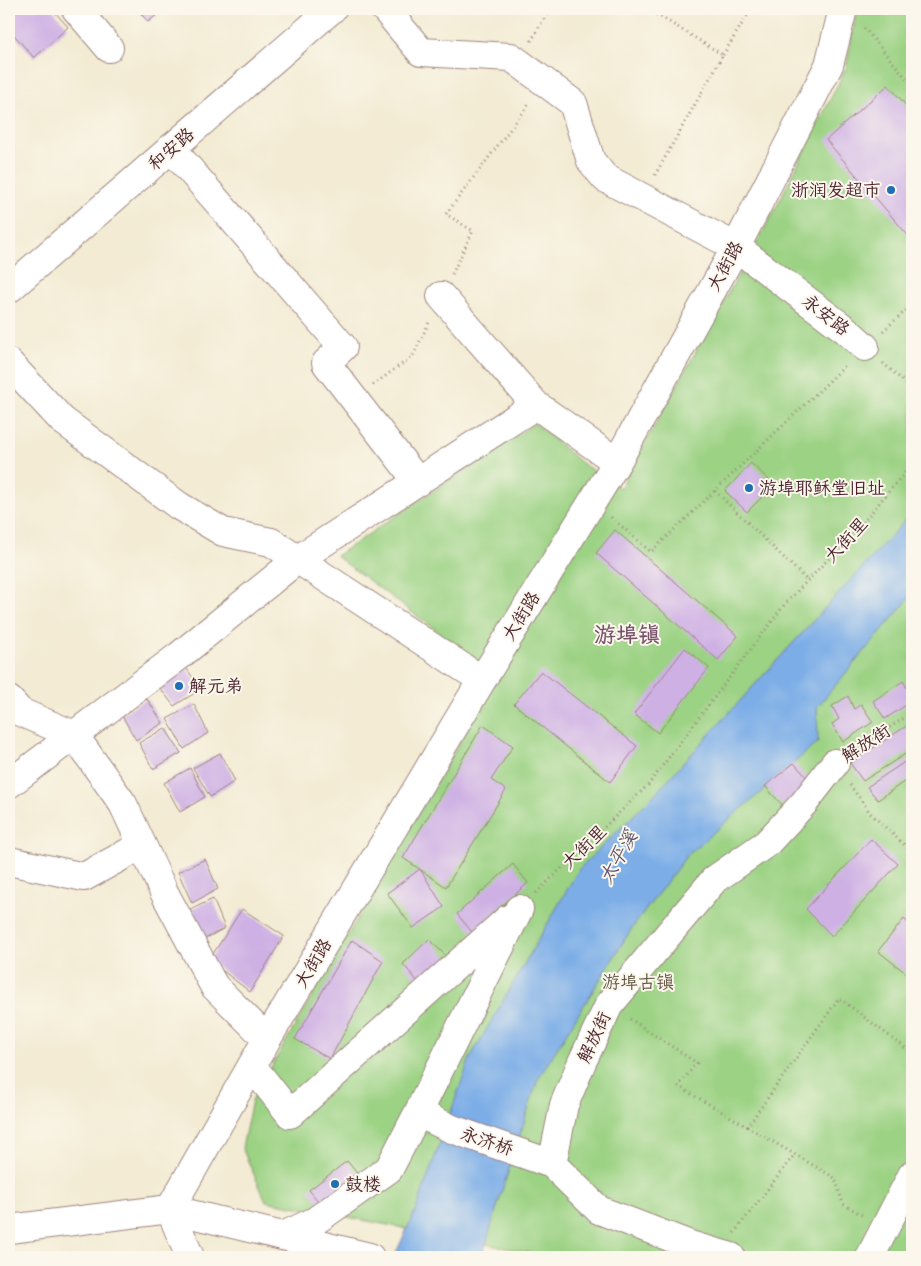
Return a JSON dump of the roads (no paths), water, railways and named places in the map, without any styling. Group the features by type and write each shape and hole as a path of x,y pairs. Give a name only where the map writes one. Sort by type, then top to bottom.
{"street":[{"path":"76,9 109,48"},
{"name":"和安路","path":"9,289 332,9"},
{"name":"永安路","path":"385,9 421,52 511,57 573,103 591,161 605,178 736,247 846,330 865,347"},
{"name":"大街路","path":"170,1209 267,1038 482,680 617,462 736,247 852,16"},
{"path":"172,148 343,346 326,363 418,482"},
{"path":"441,296 536,405 617,462"},
{"path":"9,363 62,420 179,506 223,532 271,542 482,680"},
{"path":"9,784 179,656 298,559 536,405"},
{"path":"9,700 20,712 74,735 123,804 164,892 214,986 267,1038"},
{"name":"解放街","path":"552,1164 564,1105 609,1005 714,880 767,843 804,803 835,763"},
{"path":"9,860 84,877 142,845"},
{"path":"252,1066 290,1114 519,910 418,1113 388,1168 315,1221 282,1236"},
{"name":"永济桥","path":"418,1113 452,1129 552,1164"},
{"path":"552,1164 599,1210 693,1246 725,1255"},
{"path":"870,1257 912,1175"},
{"path":"170,1209 190,1257"},
{"path":"9,1229 170,1209 370,1257"}],"water":[{"name":"太平溪","path":"912,513 912,595 817,707 818,742 688,854 632,928 538,1079 482,1257 394,1257 417,1207 470,1058 579,869 652,797"}],"place":[{"name":"浙润发超市","path":"891,190"},
{"name":"游埠耶稣堂旧址","path":"749,488"},
{"name":"解元弟","path":"179,686"},
{"name":"鼓楼","path":"335,1184"}],"district":[{"name":"游埠镇","path":"627,634"}],"park label":[{"name":"游埠古镇","path":"638,982"}]}
